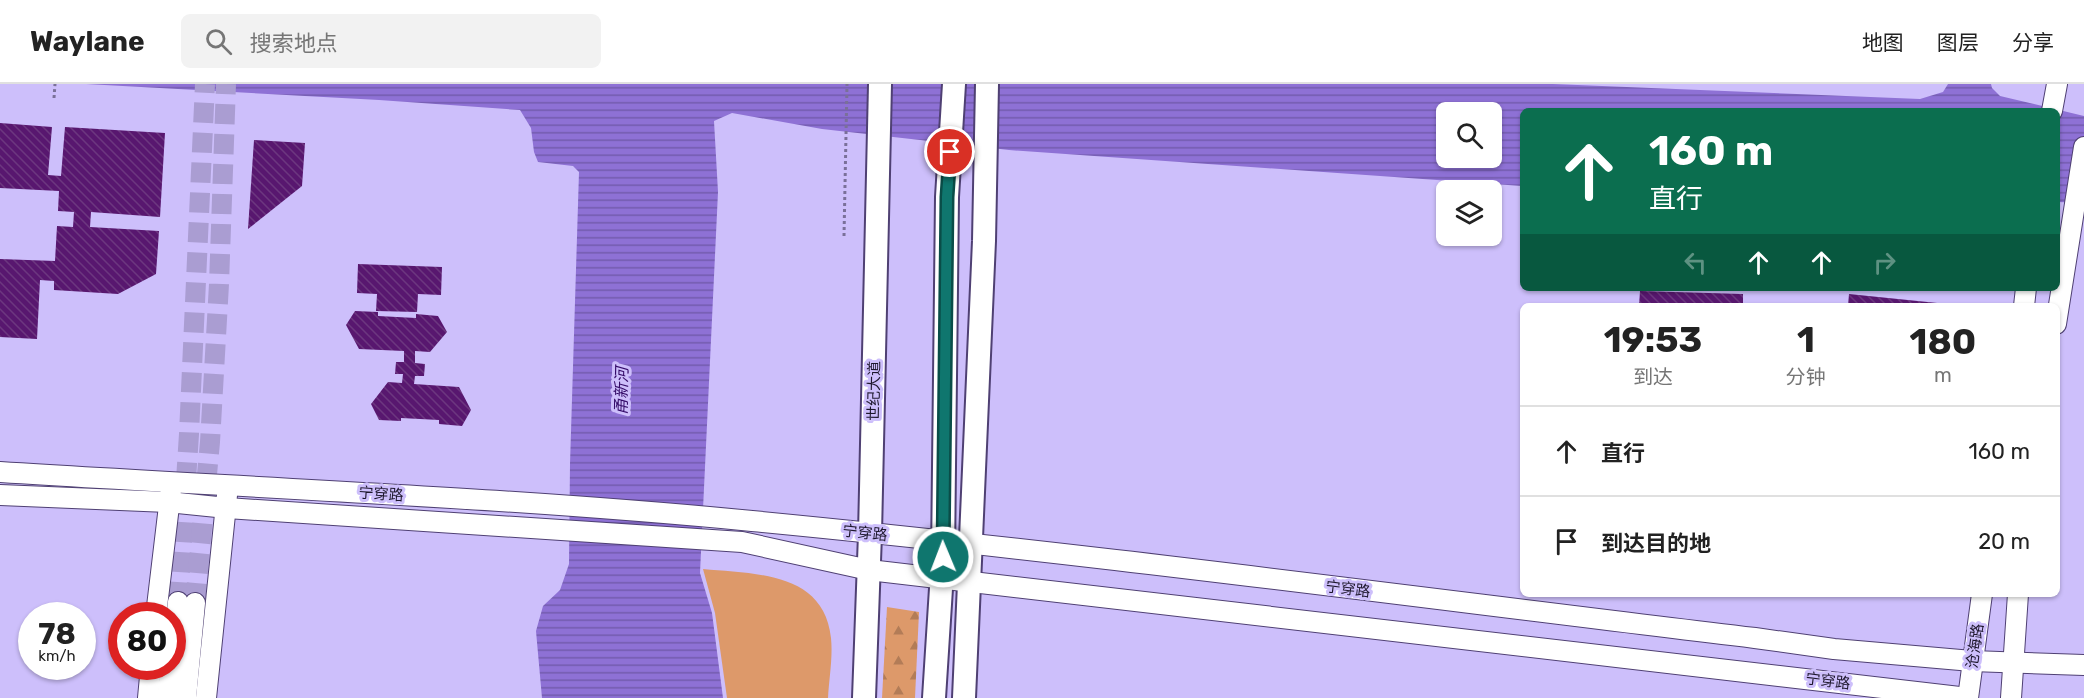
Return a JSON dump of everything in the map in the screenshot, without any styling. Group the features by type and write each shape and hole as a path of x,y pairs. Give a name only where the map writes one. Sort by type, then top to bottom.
{"highway":[{"name":"世纪大道","path":"864,698 880,84"},
{"path":"934,698 942,579 947,197 954,84"},
{"path":"964,698 984,241 987,84"}],"main road":[{"path":"2053,108 2057,84"},
{"path":"2059,303 2084,147"},
{"name":"宁穿路","path":"0,472 170,493 227,508 742,542 869,570 1968,698"},
{"path":"206,698 227,508 227,484"},
{"name":"宁穿路","path":"0,495 170,493 227,484 517,502 750,521 970,544 1834,649 1972,661"},
{"path":"157,602 170,493"},
{"name":"沧海路","path":"1968,698 1982,597"},
{"path":"2011,698 2018,597"},
{"path":"186,605 187,602 186,698"},
{"path":"1972,661 2084,665"},
{"path":"148,698 150,680"},
{"path":"167,698 169,680"}],"path":[{"path":"54,98 55,84"},
{"path":"844,236 847,84"}],"green space":[{"path":"703,569 743,572 783,580 801,588 815,600 826,616 831,638 828,698 727,698 715,613"},
{"path":"887,607 919,612 915,698 882,698"}],"water":[{"name":"甬新河","path":"86,84 1553,84 1920,99 1943,92 1948,84 1991,84 2000,96 2050,108 1520,108 1520,186 1502,185 1502,180 1436,180 1009,150 822,129 732,113 714,121 718,192 700,573 712,613 723,698 542,698 536,631 543,606 560,590 569,564 579,172 573,166 538,162 534,152 531,128 520,110"},
{"path":"2060,110 2084,116 2084,203 2060,202"}],"building":[{"path":"0,123 52,127 48,175 61,176 65,127 165,133 160,217 91,212 90,227 159,231 156,274 118,294 54,290 54,281 40,280 37,339 0,337 0,259 55,261 57,226 73,227 74,212 58,211 59,191 0,188"},
{"path":"254,140 305,143 302,186 248,229"},
{"path":"358,264 442,267 441,295 418,294 417,312 376,311 377,294 357,293"},
{"path":"1640,291 1743,294 1743,303 1639,303"},
{"path":"1849,294 1937,303 1848,303"},
{"path":"355,311 378,312 378,316 416,318 416,314 438,316 447,332 430,352 415,351 415,363 425,364 424,376 415,376 414,384 459,387 471,410 462,426 439,424 439,420 401,418 401,421 379,420 371,404 388,382 402,383 403,374 395,374 396,362 404,362 404,351 359,349 346,325"}],"tunnel":[{"path":"178,602 189,434 205,84"},
{"path":"195,603 210,442 219,284 226,84"}],"route":[{"path":"943,557 947,197 950,152"}]}
